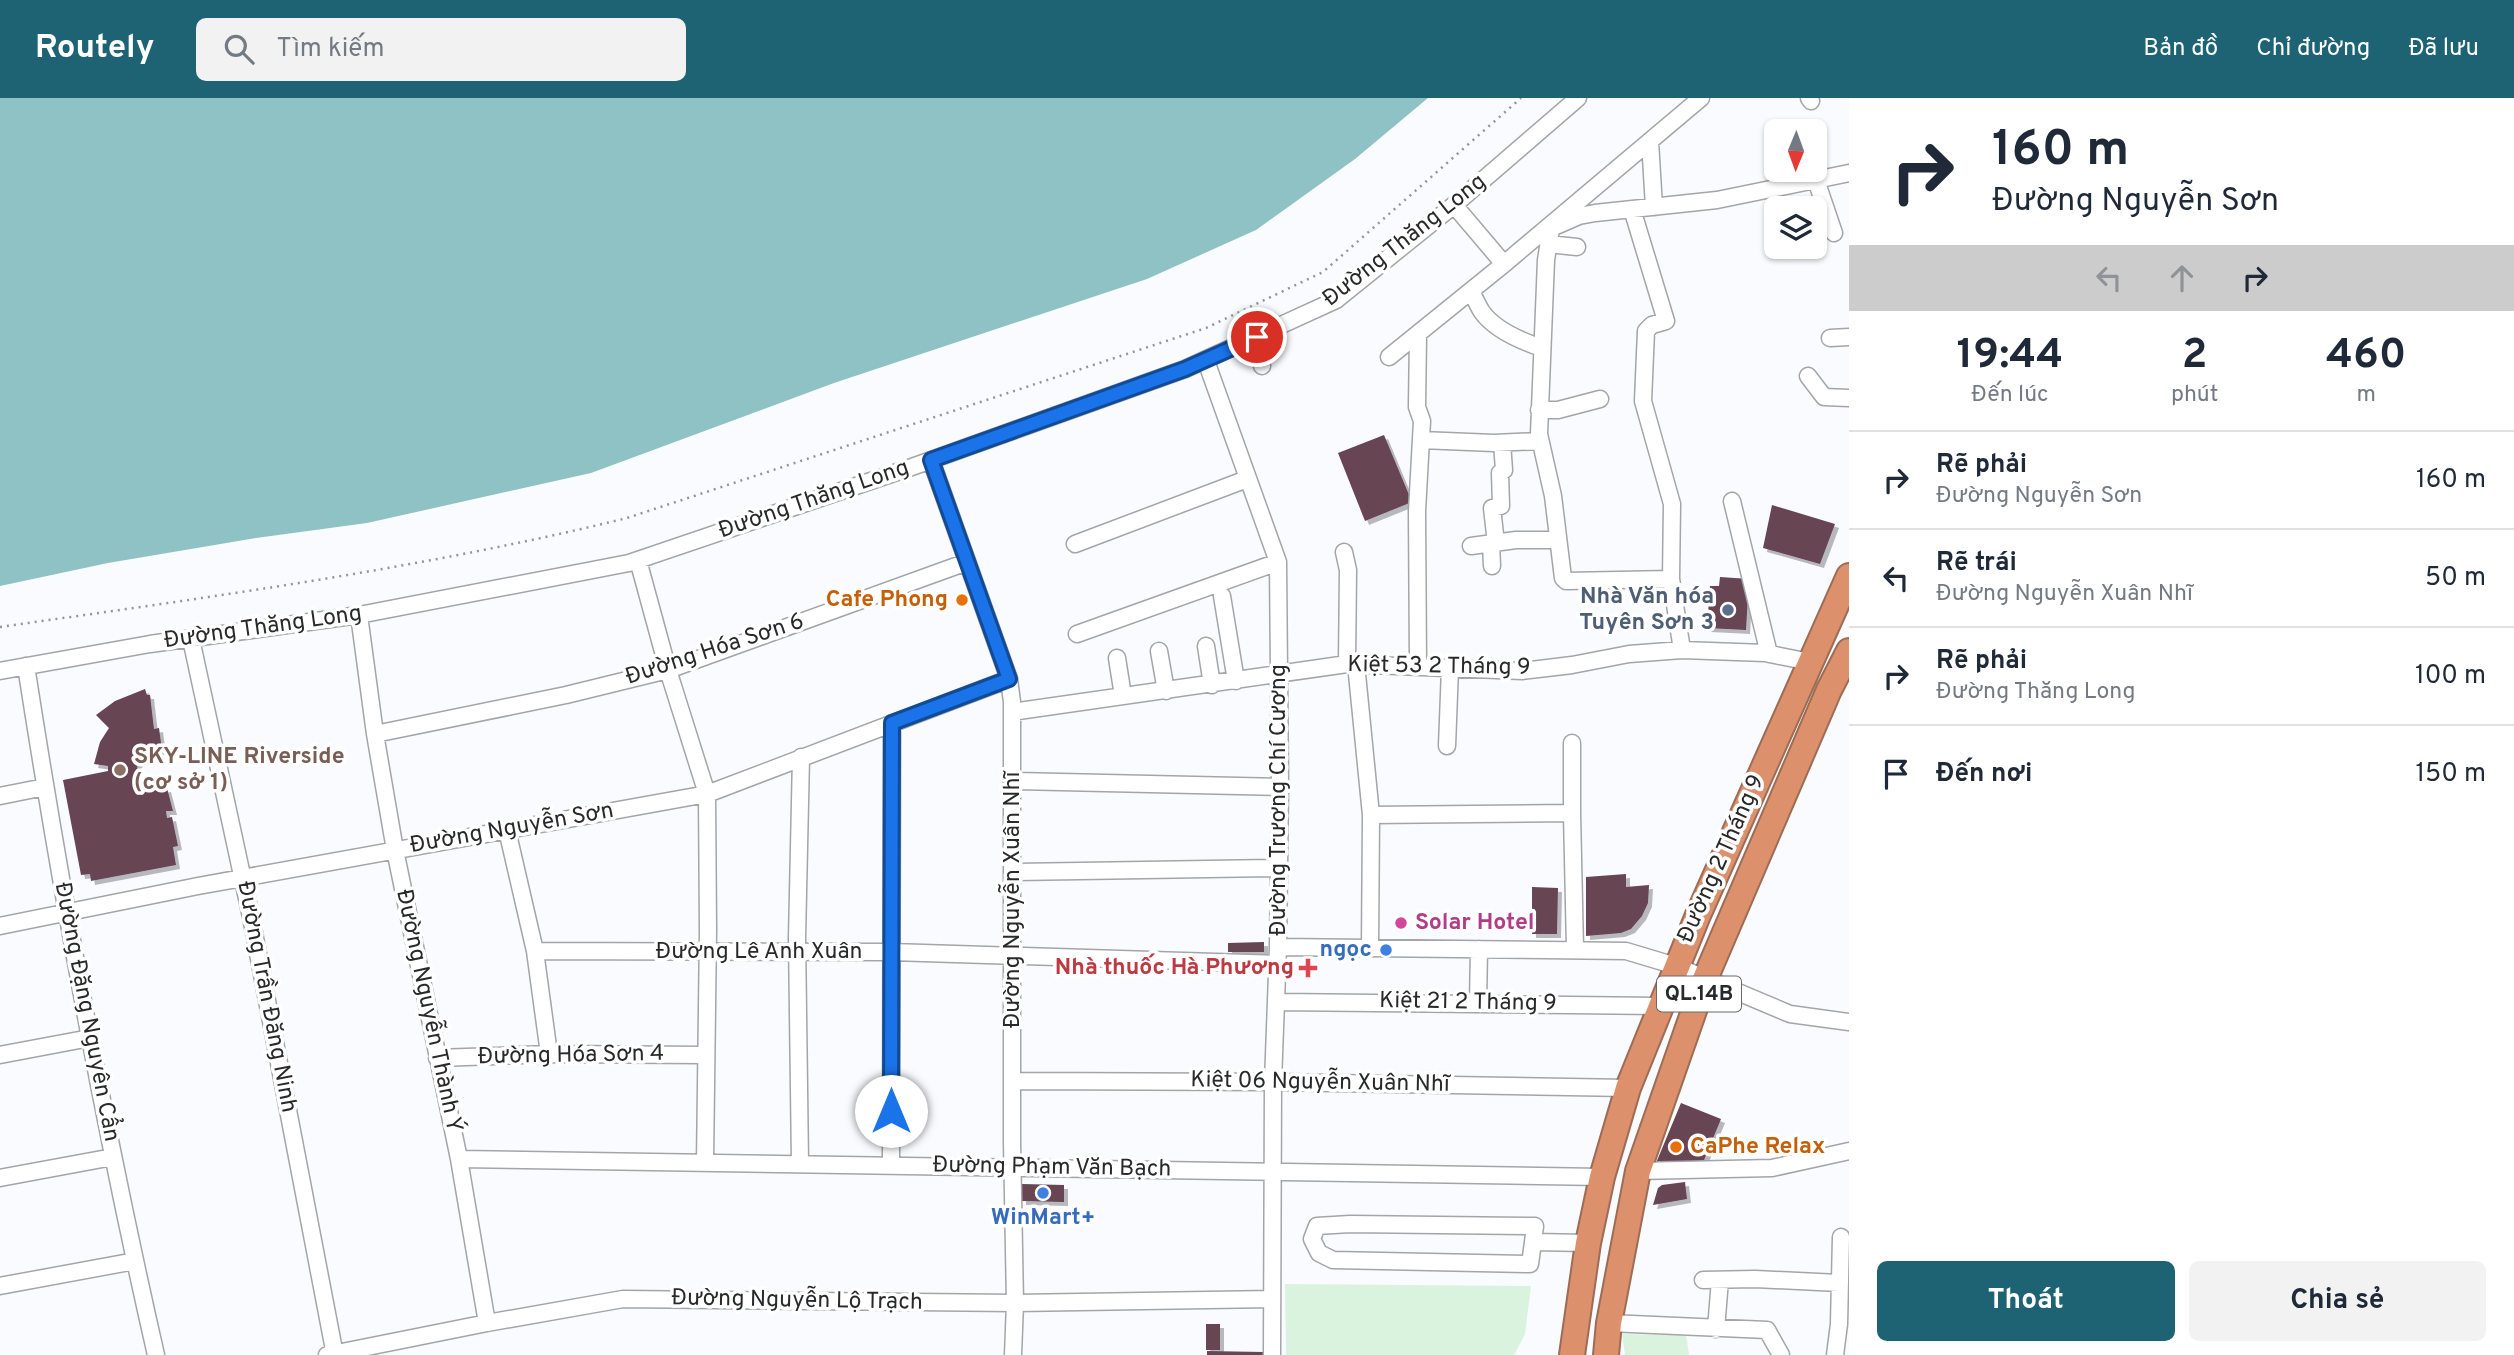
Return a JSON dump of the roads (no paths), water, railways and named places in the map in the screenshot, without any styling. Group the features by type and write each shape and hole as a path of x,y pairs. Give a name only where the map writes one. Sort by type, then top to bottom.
{"highway":[{"name":"Đường 2 Tháng 9","path":"1569,1353 1602,1177 1628,1088 1676,966 1849,576"},
{"name":"Đường 2 Tháng 9","path":"1606,1355 1609,1323 1638,1171 1705,979 1829,690 1849,651"}],"street":[{"name":"Đường Thăng Long","path":"0,671 191,639 359,615 638,560 931,460 1206,361 1336,300 1454,205 1578,98"},
{"path":"1671,579 1566,581 1563,578 1552,489 1540,442 1547,235 1701,98"},
{"path":"1650,141 1654,207"},
{"path":"1827,178 1849,173"},
{"path":"1388,357 1504,264 1579,216 1717,200 1806,182"},
{"path":"1817,182 1834,233"},
{"path":"1454,205 1504,264"},
{"path":"1632,209 1666,321 1652,325 1646,331 1643,401 1672,504 1671,579 1682,650"},
{"path":"1547,235 1577,247"},
{"path":"1471,292 1483,313 1492,322 1508,333 1542,348"},
{"path":"1418,335 1417,407 1422,421 1418,511 1418,666"},
{"path":"1257,337 1262,366"},
{"path":"1830,338 1849,337"},
{"name":"Đường Trương Chí Cương","path":"1206,361 1278,562 1278,947 1626,951 1676,966 1790,1014 1849,1022"},
{"path":"1808,376 1824,397 1849,398"},
{"path":"1539,410 1558,410 1600,399"},
{"path":"1421,440 1540,442"},
{"path":"1492,566 1492,508 1501,506 1500,473 1504,470 1502,443"},
{"name":"Đường Nguyễn Xuân Nhĩ","path":"931,460 1009,679 1013,712 1013,1355"},
{"path":"1075,544 1247,479"},
{"path":"1732,502 1769,654"},
{"path":"1471,546 1558,540"},
{"path":"1344,552 1348,570 1352,664 1371,815 1370,948"},
{"path":"638,560 668,670 707,794 705,1163"},
{"name":"Đường Hóa Sơn 6","path":"375,734 566,695 668,670 967,562"},
{"path":"1077,634 1278,562"},
{"path":"1222,596 1236,681"},
{"name":"Đường Nguyễn Thành Ý","path":"359,615 375,734 395,850 436,1058 460,1160 487,1323"},
{"name":"Đường Trần Đăng Ninh","path":"191,639 243,879 332,1354"},
{"path":"1206,646 1212,685"},
{"name":"Kiệt 53 2 Tháng 9","path":"1013,712 1352,664 1522,671 1629,654 1682,650 1769,654 1810,662"},
{"path":"1159,652 1166,691"},
{"path":"1117,658 1123,696"},
{"name":"Đường Đặng Nguyên Cẩn","path":"26,666 90,1038 156,1355"},
{"path":"1447,746 1450,668"},
{"name":"Đường Nguyễn Sơn","path":"0,926 395,850 707,794 1009,679"},
{"path":"891,1164 892,723"},
{"path":"1572,743 1575,949"},
{"path":"800,1163 797,952 801,757"},
{"path":"1013,782 1280,787"},
{"path":"0,796 45,787"},
{"path":"1371,815 1572,813"},
{"path":"506,830 535,951 549,1054"},
{"path":"1013,872 1278,868"},
{"path":"1272,1355 1273,1082 1278,947"},
{"path":"1478,1003 1479,949"},
{"name":"Đường Lê Anh Xuân","path":"535,951 892,952 1277,964"},
{"name":"Kiệt 21 2 Tháng 9","path":"1276,1002 1660,1006"},
{"path":"0,1055 90,1038"},
{"name":"Đường Hóa Sơn 4","path":"436,1058 549,1054 705,1055"},
{"name":"Kiệt 06 Nguyễn Xuân Nhĩ","path":"1013,1081 1628,1088"},
{"path":"1638,1171 1772,1168 1849,1151"},
{"path":"0,1178 113,1157"},
{"name":"Đường Phạm Văn Bạch","path":"460,1160 891,1164 1602,1177"},
{"path":"1317,1226 1535,1226 1533,1242 1530,1264 1333,1260 1319,1253 1312,1239 1317,1226"},
{"path":"1835,1355 1844,1324 1839,1283 1841,1237"},
{"path":"1533,1242 1588,1243"},
{"path":"0,1286 135,1261"},
{"path":"1703,1279 1839,1283"},
{"path":"1716,1329 1720,1280"},
{"name":"Đường Nguyễn Lộ Trạch","path":"332,1354 623,1299 1015,1303 1272,1299"},
{"path":"1609,1323 1767,1330 1781,1355"}],"water":[{"path":"0,98 1428,98 1355,159 1256,230 1147,279 834,383 591,473 367,523 256,538 108,563 0,586"}],"place":[{"name":"Cafe Phong","path":"962,600"},
{"name":"Nhà Văn hóa Tuyên Sơn 3","path":"1728,610"},
{"name":"SKY-LINE Riverside (cơ sở 1)","path":"120,770"},
{"name":"Solar Hotel","path":"1401,923"},
{"name":"ngọc","path":"1386,950"},
{"name":"Nhà thuốc Hà Phương","path":"1308,968"},
{"name":"CaPhe Relax","path":"1676,1147"},
{"name":"WinMart+","path":"1043,1193"}]}
